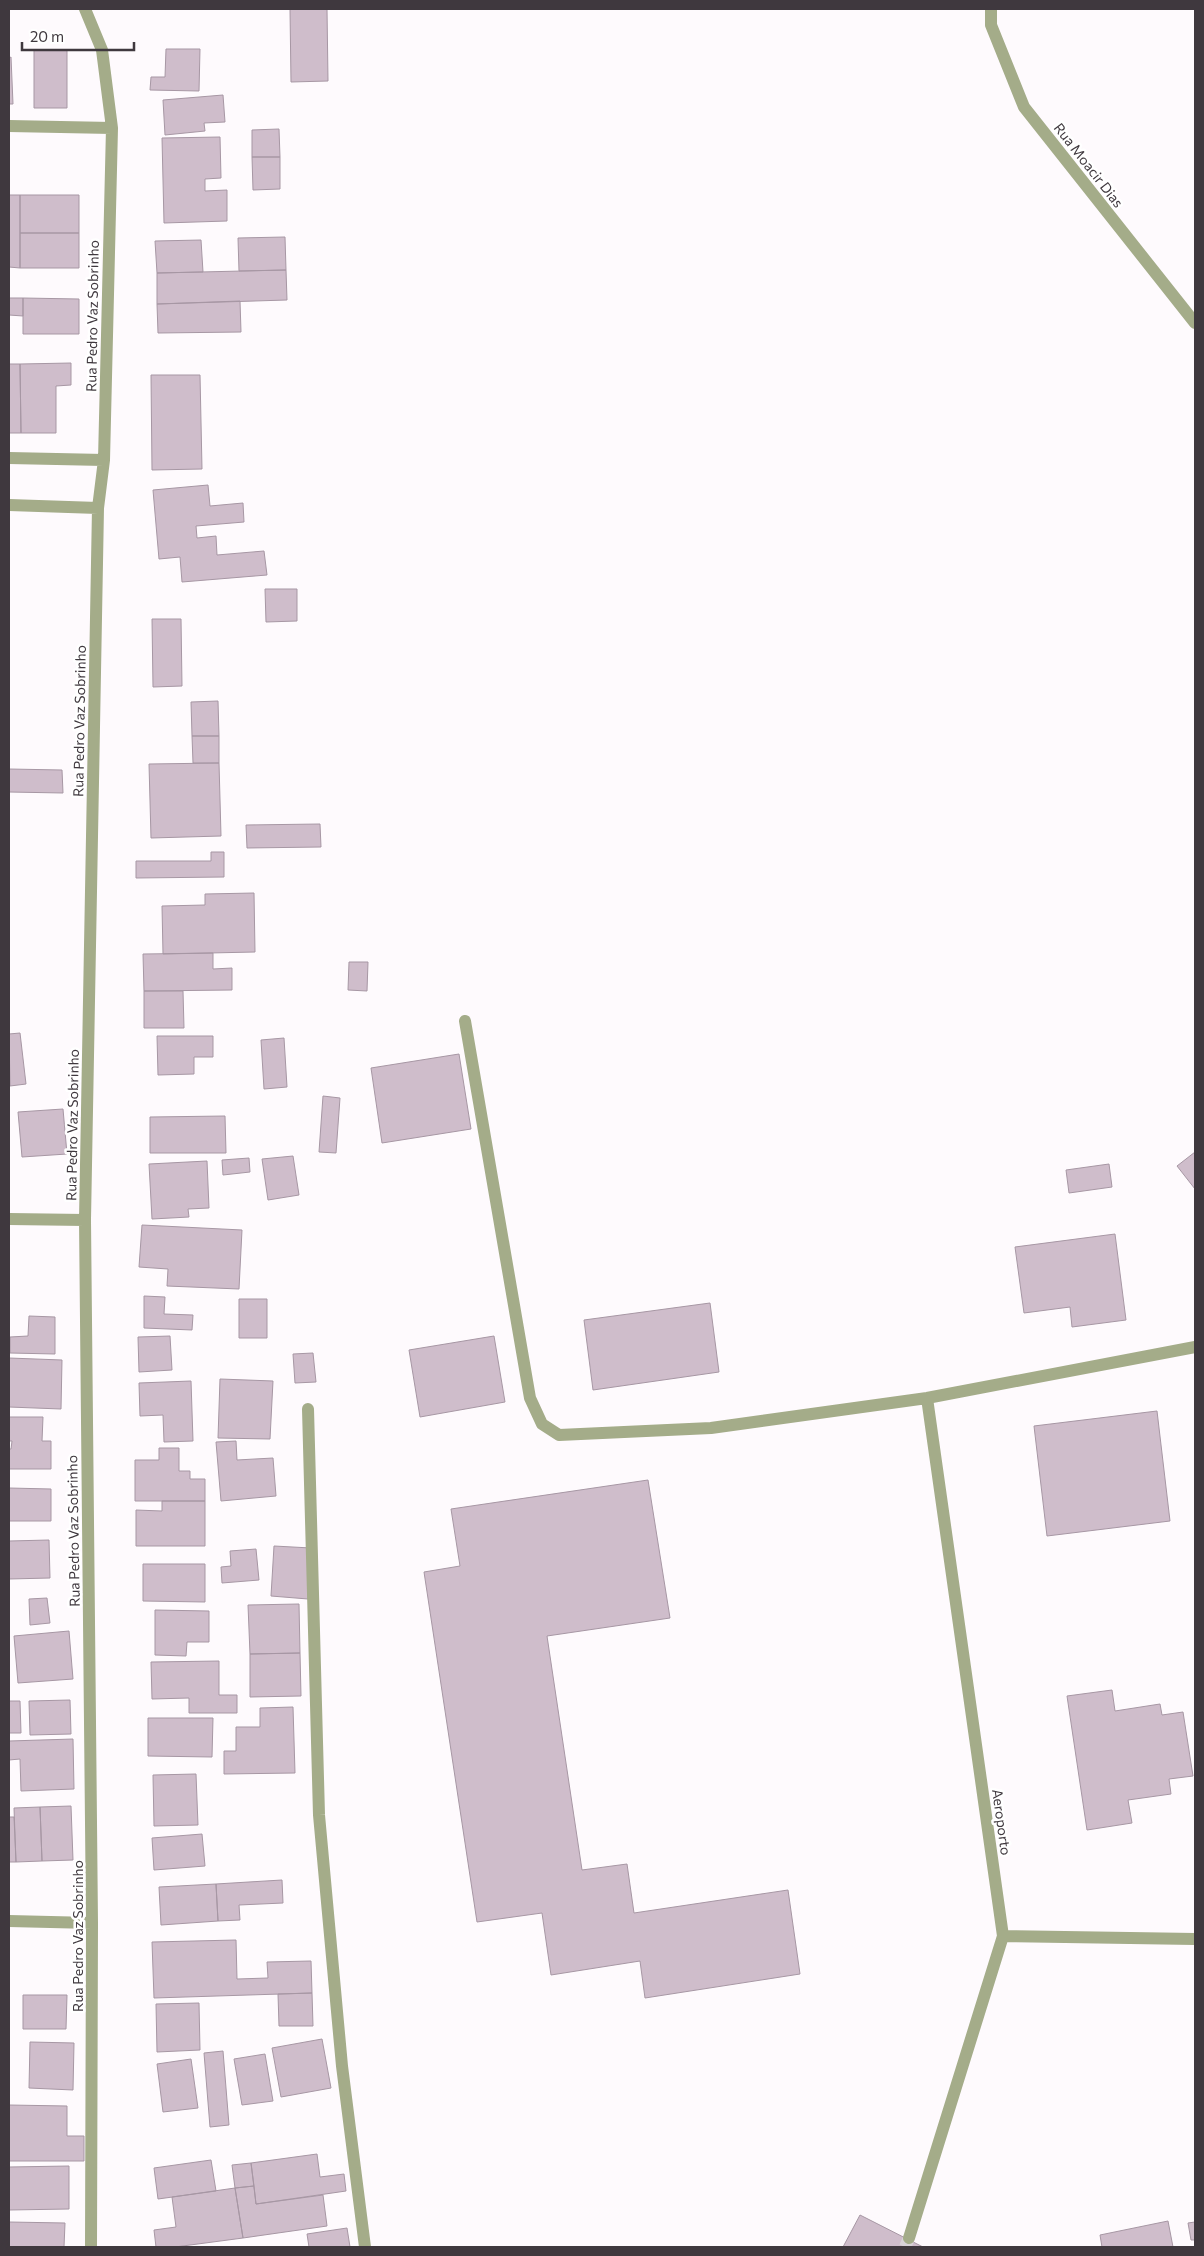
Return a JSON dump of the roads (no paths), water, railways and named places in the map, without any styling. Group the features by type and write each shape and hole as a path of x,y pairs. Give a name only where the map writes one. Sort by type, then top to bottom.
{"street":[{"name":"Rua Pedro Vaz Sobrinho","path":"85,9 102,50 112,128 104,460 98,508 85,1220 92,1923 92,2247"},
{"name":"Rua Moacir Dias","path":"991,9 991,25 1024,107 1195,323"},
{"path":"9,126 112,128"},
{"path":"9,458 104,460"},
{"path":"9,505 98,508"},
{"path":"465,1021 530,1398 542,1424 559,1435 711,1428 926,1398 1195,1347"},
{"path":"9,1219 85,1220"},
{"name":"Aeroporto","path":"909,2238 1003,1936 926,1398"},
{"path":"308,1409 319,1815 342,2066 365,2247"},
{"path":"9,1921 92,1923"},
{"path":"1003,1936 1195,1939"}],"tunnel":[{"path":"905,2247 909,2238"}]}
